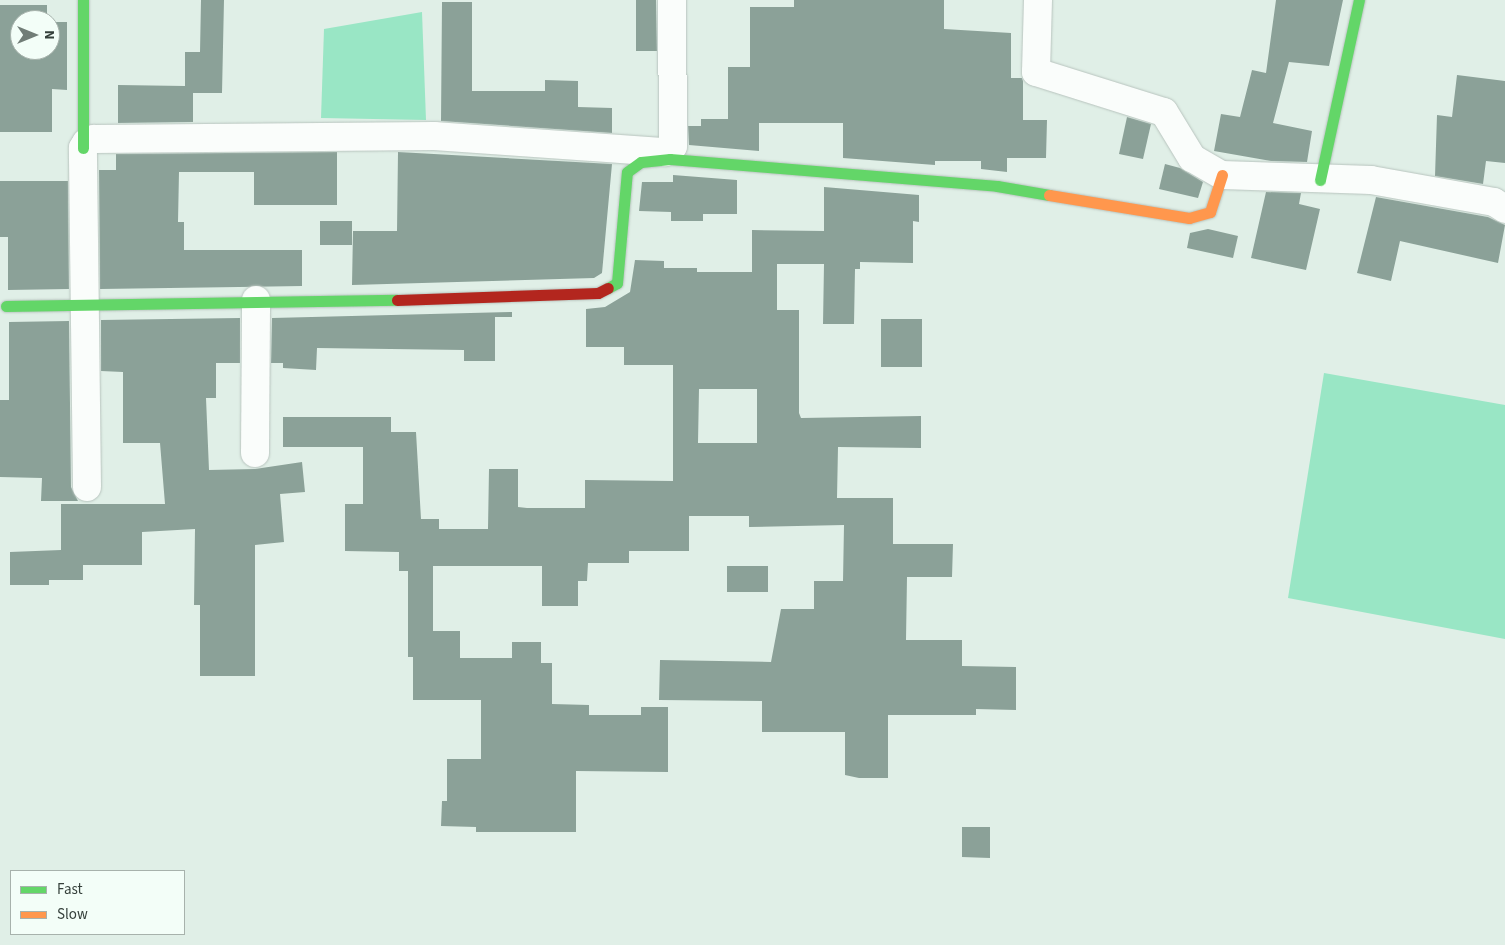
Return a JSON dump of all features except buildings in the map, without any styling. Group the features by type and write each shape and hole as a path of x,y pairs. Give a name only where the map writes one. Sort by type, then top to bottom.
{"street":[{"path":"83,0 83,148 87,304 87,487"},
{"path":"83,148 94,139 434,136 665,152 673,146 672,0"},
{"path":"1038,0 1036,72 1164,112 1192,158 1222,175 1320,180 1371,180 1494,202 1505,209"},
{"path":"1320,180 1359,0"},
{"path":"6,306 256,300 395,300 598,293 617,283 627,172 641,162 670,158 954,182 1189,218 1210,212 1222,175"},
{"path":"255,453 256,300"}],"shaded area":[{"path":"422,12 426,120 321,118 324,29"},
{"path":"1324,373 1505,405 1505,639 1288,598"}],"traffic: fast":[{"path":"83,0 83,148"},
{"path":"1320,180 1359,0"},
{"path":"608,288 617,283 627,172 641,162 670,159 997,186 1049,195"},
{"path":"6,306 397,300"}],"traffic: slow":[{"path":"1049,195 1189,218 1210,212 1222,175"}],"traffic: jam":[{"path":"397,300 598,293 608,288"}]}
